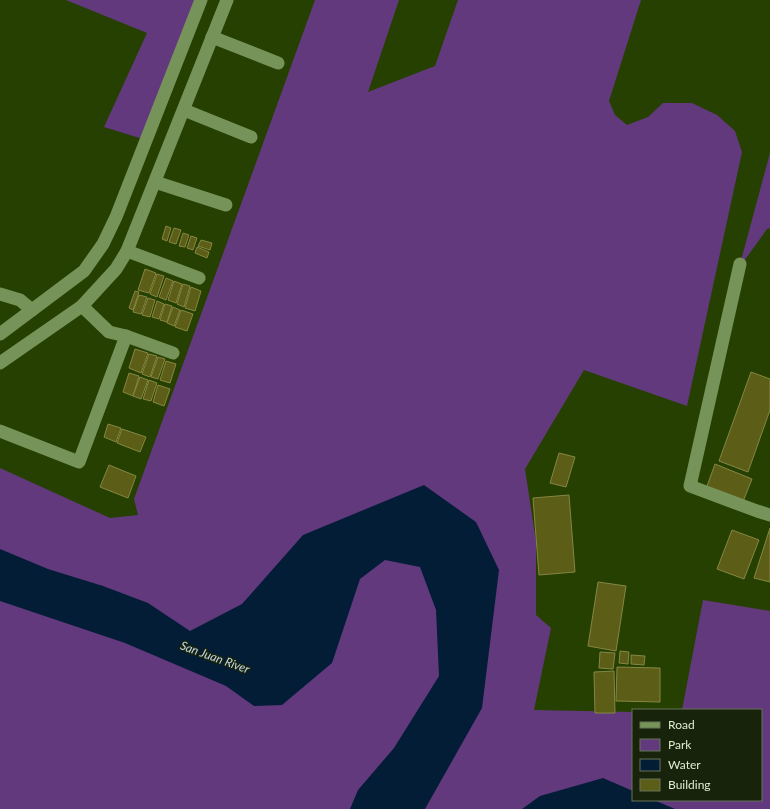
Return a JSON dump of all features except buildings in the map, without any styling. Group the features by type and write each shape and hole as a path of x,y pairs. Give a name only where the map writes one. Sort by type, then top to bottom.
{"street":[{"path":"0,334 84,271 103,244 116,217 201,0"},
{"path":"0,363 82,306 116,269 127,252 227,0"},
{"path":"212,37 278,63"},
{"path":"184,110 251,137"},
{"path":"155,182 226,205"},
{"path":"127,252 199,278"},
{"path":"740,264 690,486 770,515"},
{"path":"0,294 20,300 32,310"},
{"path":"82,306 109,332 126,336 173,352"},
{"path":"0,431 79,462 126,336"}],"green space":[{"path":"66,0 201,0 146,140 104,127 147,33"},
{"path":"315,0 399,0 368,92 435,66 458,0 641,0 609,101 615,115 627,125 648,117 663,103 692,103 717,115 735,131 742,152 687,406 584,370 525,469 536,542 536,615 551,628 534,710 632,712 632,801 762,801 762,709 682,709 703,600 770,611 770,809 0,809 0,468 110,518 138,515 134,499"},
{"path":"770,153 770,228 767,229 739,268"}],"water":[{"name":"San Juan River","path":"424,485 476,522 499,570 482,708 425,809 350,809 358,790 394,748 439,676 436,610 420,567 385,560 360,579 332,663 282,705 254,706 226,686 125,643 0,601 0,549 48,569 103,586 148,603 190,631 242,604 303,535"},
{"path":"603,778 632,791 632,801 656,801 675,809 522,809 540,796"}]}
